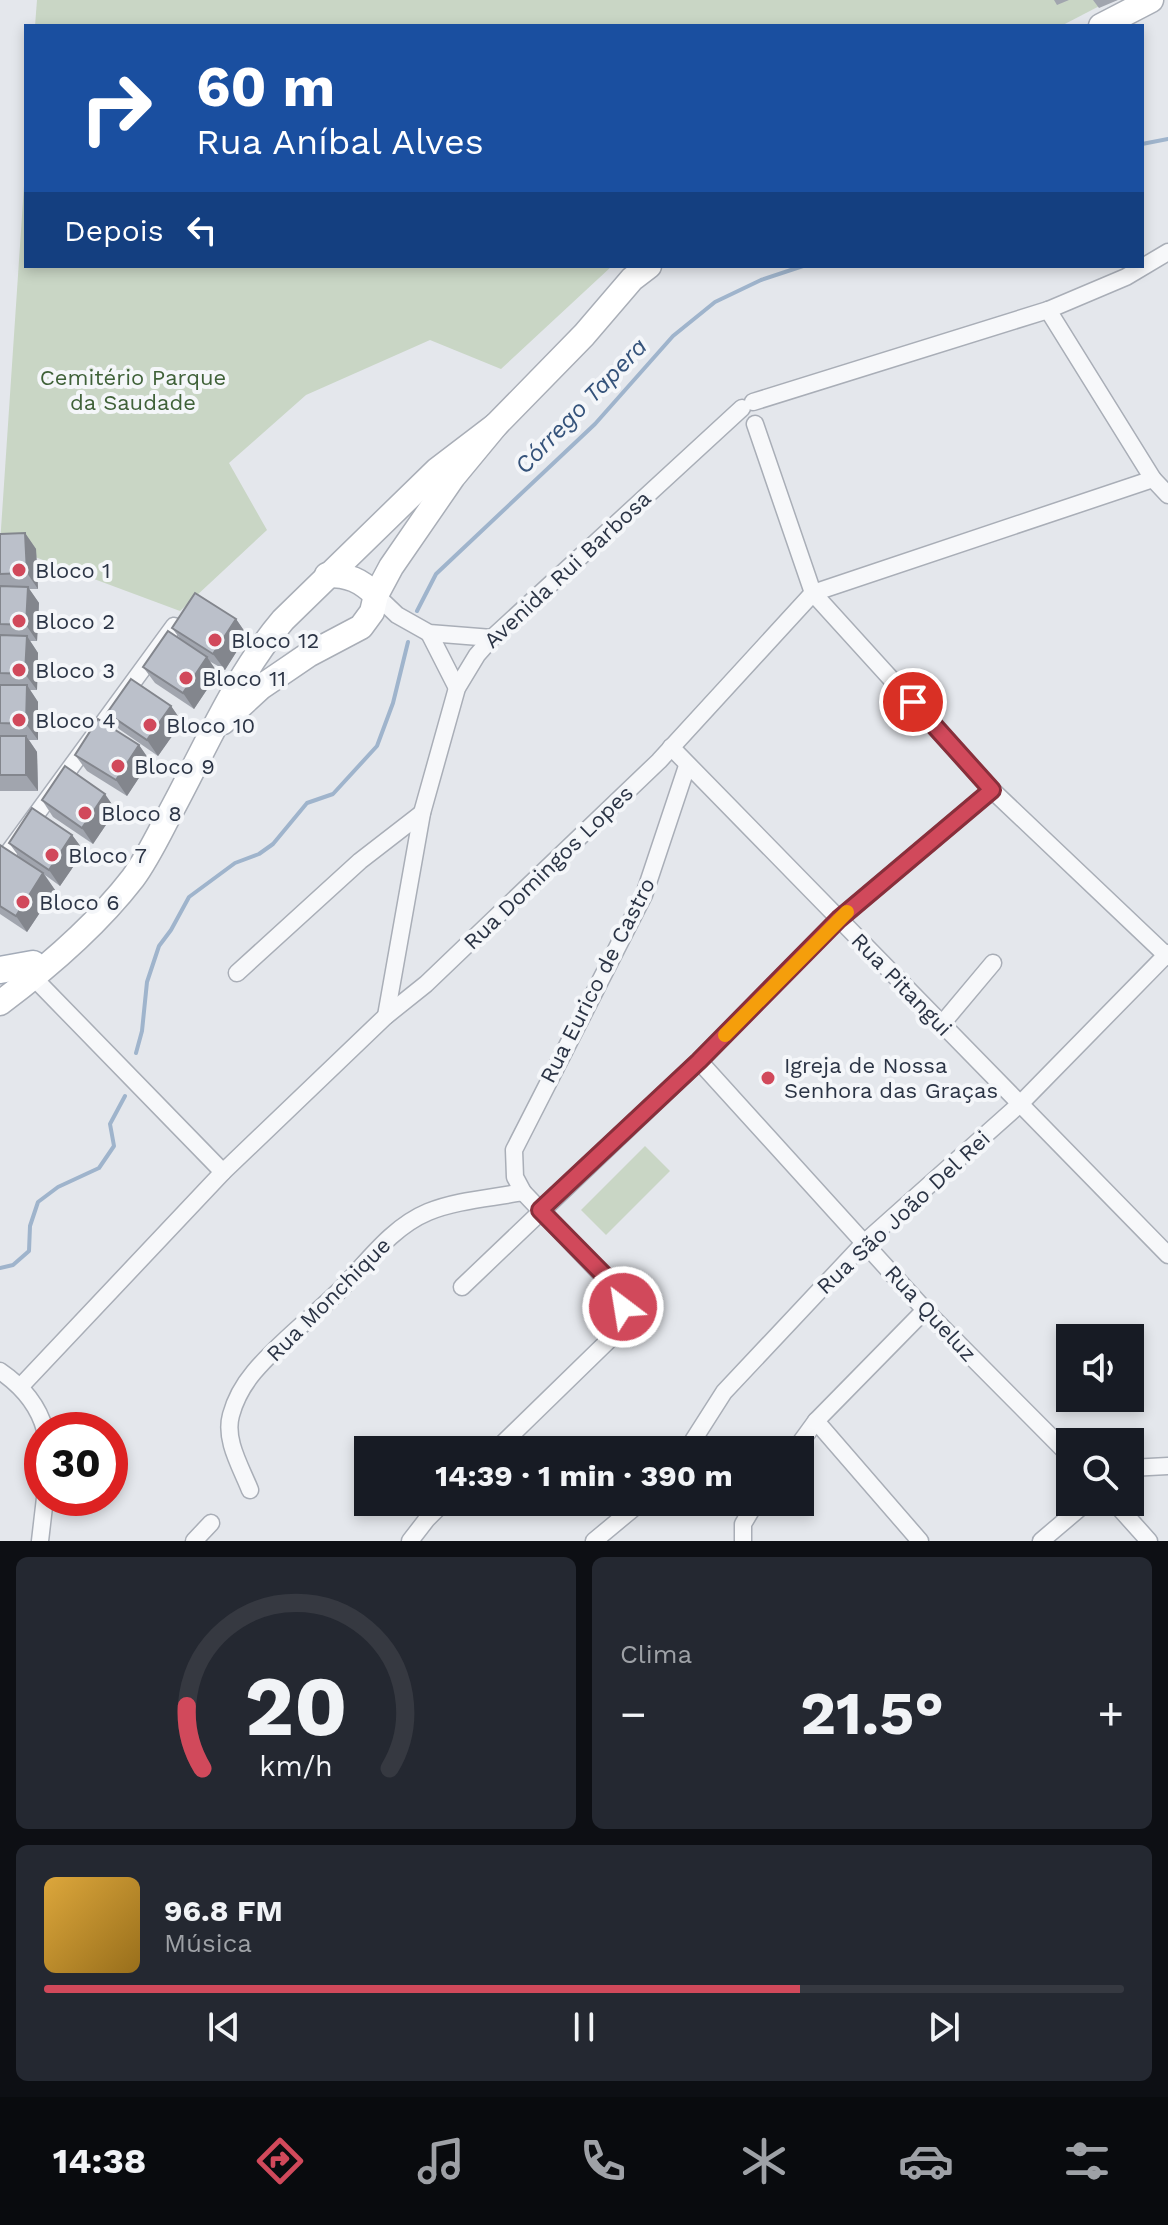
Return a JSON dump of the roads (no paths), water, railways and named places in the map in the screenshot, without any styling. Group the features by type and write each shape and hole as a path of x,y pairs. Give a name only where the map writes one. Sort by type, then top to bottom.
{"main road":[{"path":"1105,24 1151,0"},
{"path":"215,729 261,687 308,655 361,627 372,612 376,595 391,567 436,500 496,425 584,335 632,279 646,268"},
{"path":"0,1003 103,913 134,877 233,690 283,620 437,470 496,425"},
{"path":"327,575 346,575 376,595"},
{"path":"283,620 288,641 308,655"},
{"path":"0,970 33,971"},
{"path":"0,983 33,971"}],"street":[{"name":"Avenida Rui Barbosa","path":"1144,266 1168,252"},
{"name":"Avenida Rui Barbosa","path":"386,1016 422,813 457,688 477,655 492,638 721,425 752,414 785,394 1048,310 1141,268"},
{"path":"1048,310 1153,479 1168,495"},
{"path":"752,414 813,593 992,790 1167,955"},
{"name":"Rua Domingos Lopes","path":"21,1386 223,1172 386,1016 426,984 671,747 813,593 1153,479"},
{"path":"376,595 397,615 429,633 492,638"},
{"path":"361,627 397,615"},
{"path":"0,864 174,626"},
{"path":"429,633 457,688"},
{"name":"Rua Pitangui","path":"671,747 1168,1255"},
{"name":"Rua Eurico de Castro","path":"523,1192 515,1177 513,1163 520,1135 644,895 687,766"},
{"path":"462,1287 699,1061 839,919 992,790"},
{"path":"237,973 360,861 422,813"},
{"name":"Rua São João Del Rei","path":"696,1436 724,1392 865,1242 1021,1103 1167,955"},
{"path":"941,1025 993,963"},
{"path":"33,971 223,1172"},
{"path":"393,972 406,982 426,984"},
{"name":"Rua Queluz","path":"699,1061 925,1310 1056,1442"},
{"path":"510,1436 610,1339 622,1318 621,1295 523,1192"},
{"name":"Rua Monchique","path":"250,1490 231,1443 230,1427 240,1392 254,1371 343,1287 380,1246 411,1221 428,1211 523,1192"},
{"path":"805,1436 816,1421 925,1310"},
{"path":"0,1371 21,1386 37,1412"},
{"path":"816,1421 920,1541"},
{"path":"1144,1467 1168,1466"},
{"path":"40,1541 43,1516"},
{"path":"410,1541 430,1516"},
{"path":"594,1541 624,1516"},
{"path":"743,1541 743,1524 748,1516"},
{"path":"1041,1541 1070,1516"},
{"path":"1127,1516 1149,1541"},
{"path":"194,1541 211,1523"}],"waterway":[{"name":"Córrego Tapera","path":"1144,144 1168,139"},
{"name":"Córrego Tapera","path":"417,611 436,574 595,424 673,336 715,302 761,280 797,268"},
{"name":"Córrego Tapera","path":"136,1053 142,1031 147,982 159,946 189,897 235,863 259,854 273,844 307,803 333,794 377,746 393,703 408,642"},
{"name":"Córrego Tapera","path":"0,1268 13,1265 29,1251 30,1226 38,1202 58,1187 99,1168 114,1146 110,1124 125,1096"}],"place":[{"name":"Bloco 1","path":"19,570"},
{"name":"Bloco 2","path":"19,621"},
{"name":"Bloco 12","path":"215,640"},
{"name":"Bloco 3","path":"19,670"},
{"name":"Bloco 11","path":"186,678"},
{"name":"Bloco 4","path":"19,720"},
{"name":"Bloco 10","path":"150,725"},
{"name":"Bloco 9","path":"118,766"},
{"name":"Bloco 8","path":"85,813"},
{"name":"Bloco 7","path":"52,855"},
{"name":"Bloco 6","path":"23,902"},
{"name":"Igreja de Nossa Senhora das Graças","path":"768,1078"}],"park label":[{"name":"Cemitério Parque da Saudade","path":"133,390"}]}
